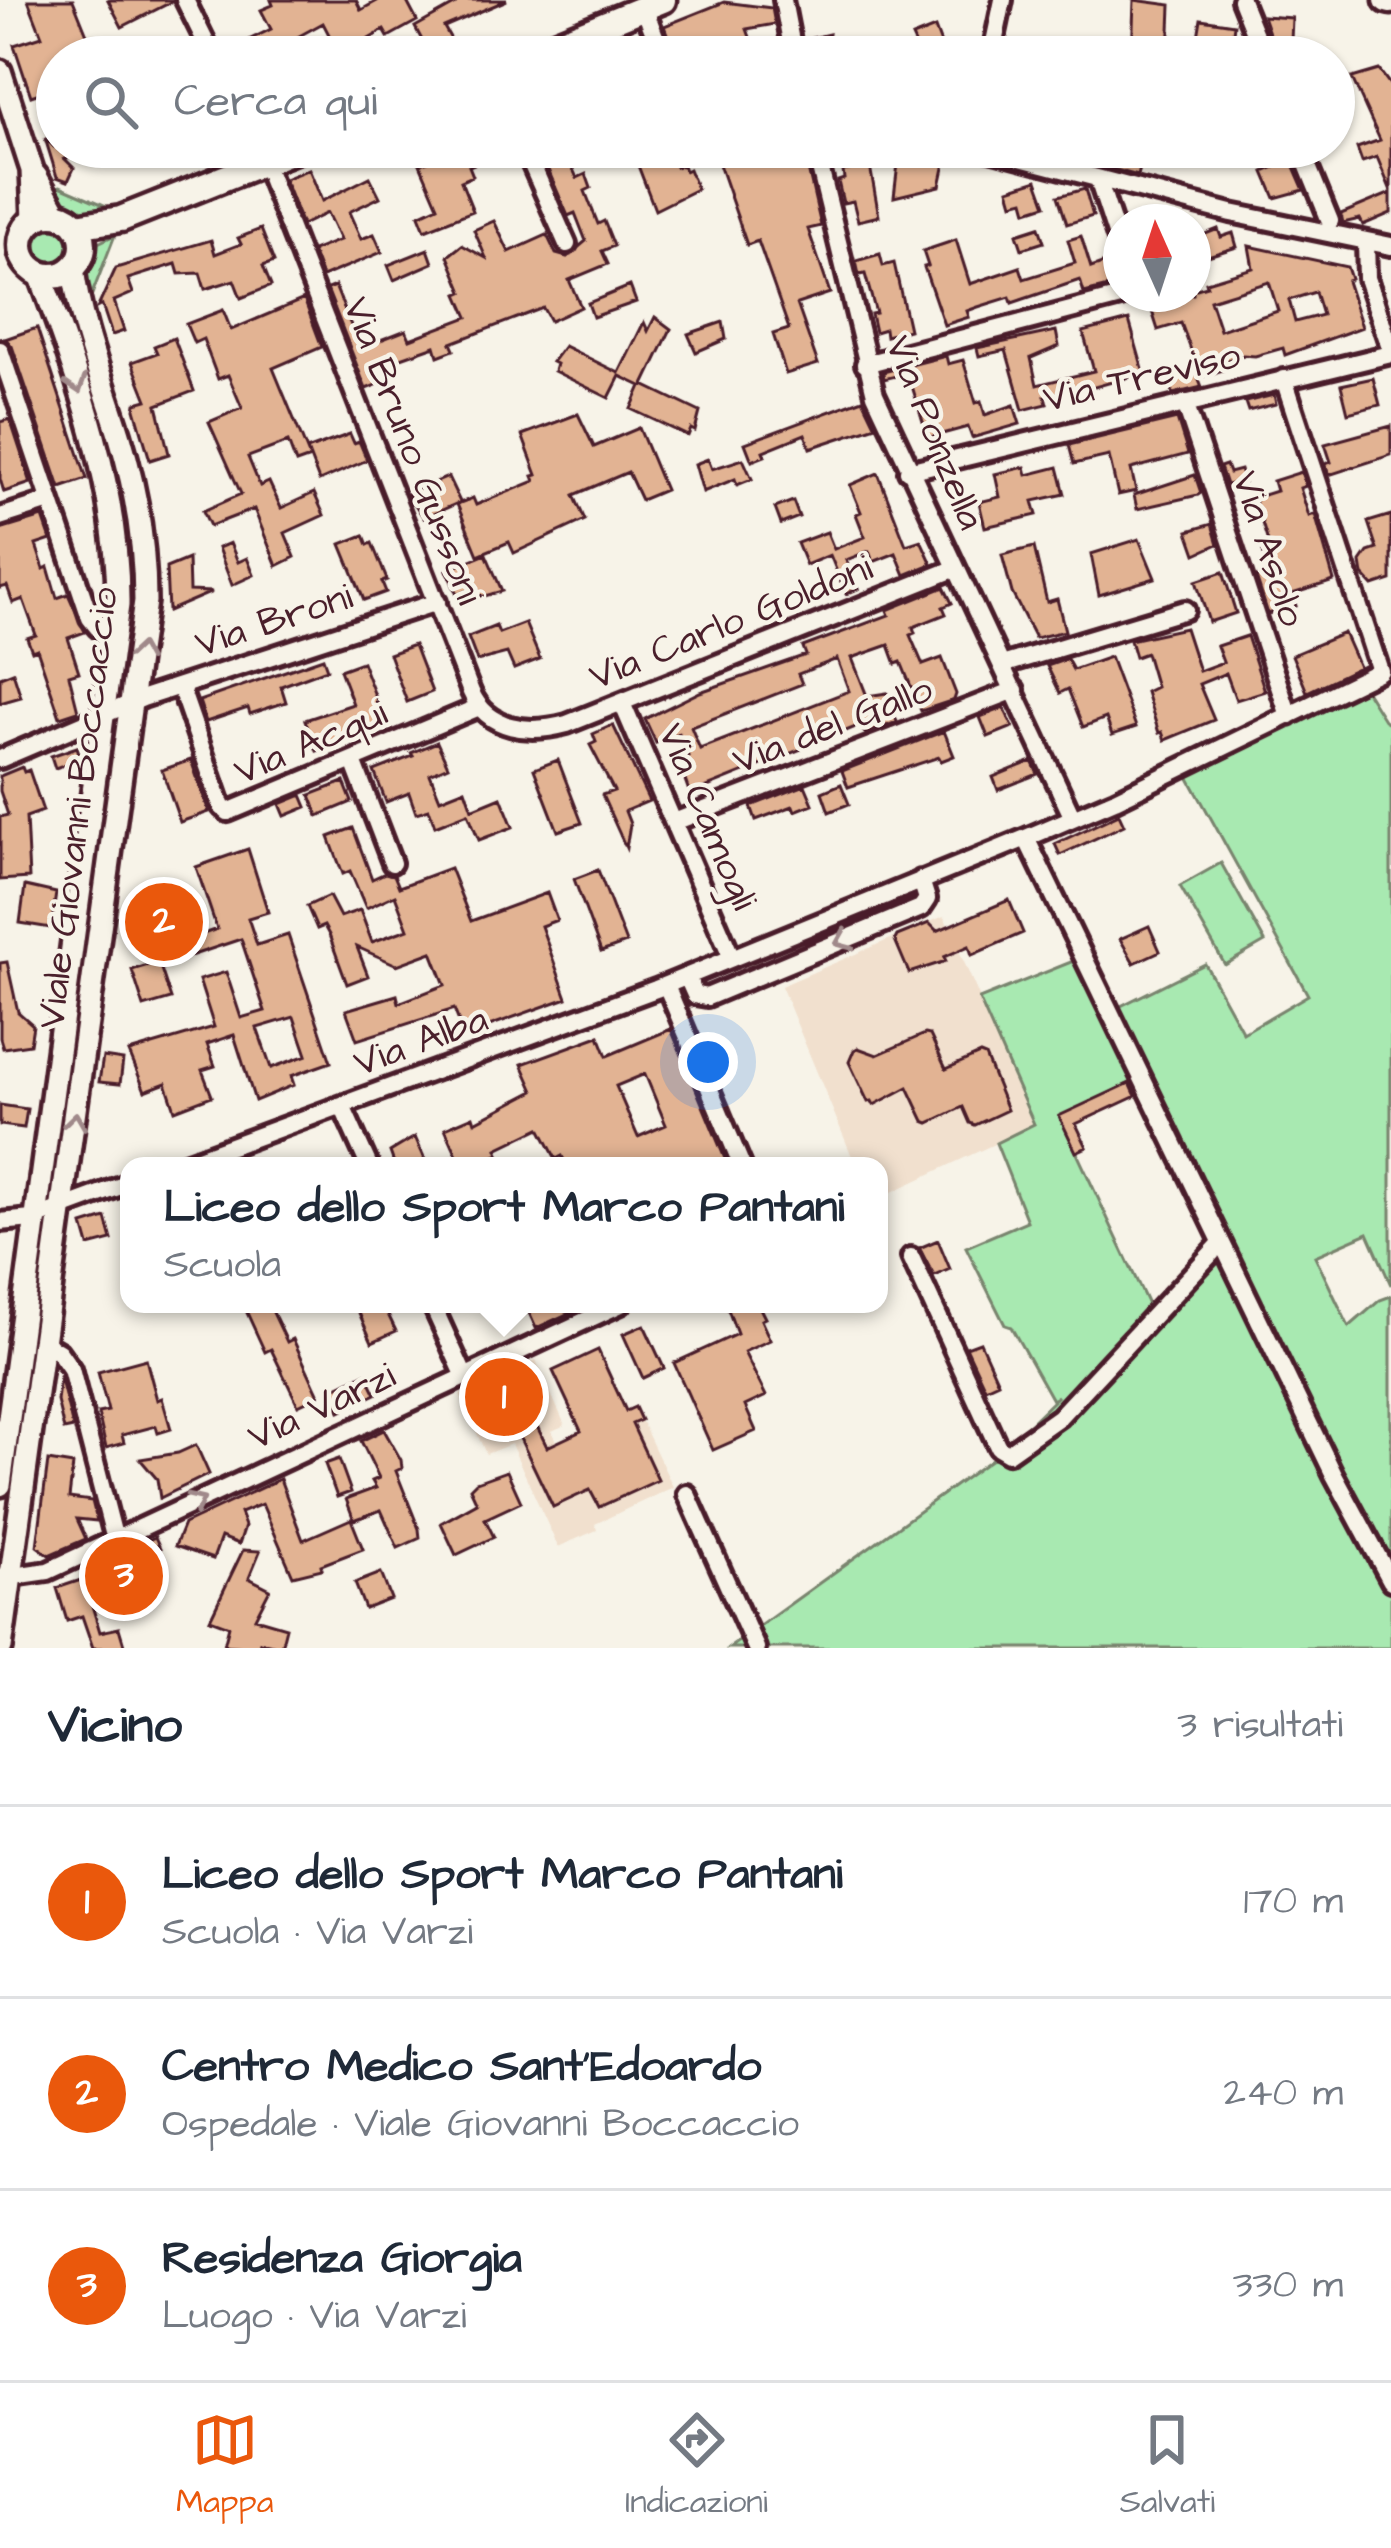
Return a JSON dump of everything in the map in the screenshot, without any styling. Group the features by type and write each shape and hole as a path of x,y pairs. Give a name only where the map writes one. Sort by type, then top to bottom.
{"main road":[{"path":"575,36 654,4"},
{"path":"64,235 58,275 19,264 24,230 64,235 121,219 233,168"}],"street":[{"path":"185,0 203,36"},
{"path":"783,0 790,36"},
{"path":"995,36 1003,0"},
{"path":"1240,0 1255,36"},
{"path":"654,4 660,36"},
{"name":"Viale Giovanni Boccaccio","path":"0,70 32,170 64,235 76,298 126,459 140,523 145,601 44,1343 6,1577 2,1648"},
{"name":"Via Bruno Gussoni","path":"266,168 478,707"},
{"path":"533,168 567,244"},
{"name":"Via Ponzella","path":"820,168 866,364 908,471 1072,818"},
{"path":"1057,168 1391,247"},
{"path":"1309,168 1330,221"},
{"path":"1098,179 1106,204"},
{"path":"1366,242 1368,282 1391,352"},
{"name":"Viale Giovanni Boccaccio","path":"0,1486 117,632 118,575 110,501 19,264"},
{"path":"866,364 1103,302"},
{"path":"0,350 90,618 101,629 117,632"},
{"name":"Via Treviso","path":"908,471 1391,352"},
{"name":"Via Alba","path":"202,1157 687,977 1026,838 1380,671 1284,379"},
{"name":"Via Asolo","path":"1185,403 1289,716"},
{"path":"0,517 50,501"},
{"name":"Via Carlo Goldoni","path":"478,707 499,723 531,729 562,725 954,569"},
{"name":"Via Broni","path":"0,759 132,703 437,602"},
{"path":"1002,664 1185,610"},
{"name":"Via Acqui","path":"180,686 224,811 233,812 478,707"},
{"name":"Via del Gallo","path":"674,822 1015,690"},
{"name":"Via Camogli","path":"622,703 732,958"},
{"path":"353,761 392,863"},
{"path":"1026,838 1391,1581"},
{"path":"687,977 695,995 707,997 921,908 927,899 921,880"},
{"path":"666,985 738,1157"},
{"path":"342,1106 365,1157"},
{"path":"0,1222 36,1217 120,1186"},
{"path":"911,1257 998,1447 1010,1453 1059,1417 1221,1243"},
{"path":"436,1313 466,1376"},
{"name":"Via Varzi","path":"6,1577 48,1571 602,1313"},
{"path":"44,1343 59,1352 71,1369 116,1540"},
{"path":"687,1494 757,1648"}],"shaded area":[{"path":"944,916 1035,1125 888,1194 888,1157 852,1157 781,986"},
{"path":"536,1360 565,1425 552,1431 563,1455 641,1420 673,1487 558,1547 511,1444 486,1454 460,1395"}],"green space":[{"path":"60,186 111,208 88,217 59,201 51,189"},
{"path":"53,223 69,229 75,245 69,261 53,267 37,261 31,245 37,229"},
{"path":"115,235 89,302 82,274 91,265 98,243"},
{"path":"1364,688 1391,724 1391,1285 1368,1233 1315,1256 1349,1327 1391,1296 1391,1648 729,1648 996,1456 1058,1396 1052,1400 1011,1327 1005,1325 966,1247 1027,1221 996,1143 1034,1124 979,999 1076,960 1134,1081 1060,1117 1150,1309 1229,1239 1167,1106 1159,1106 1115,1009 1205,964 1243,1033 1308,995 1185,771"},
{"path":"1221,863 1265,942 1225,965 1180,886"}],"building":[{"path":"28,0 73,0 88,36 42,36"},
{"path":"108,0 172,0 173,1 122,27"},
{"path":"271,0 356,0 361,10 379,0 406,0 417,21 390,36 384,30 374,36 330,36 323,23 299,36 257,36 271,29 261,10 273,5"},
{"path":"453,0 507,0 444,27 449,36 420,36 415,27 456,4"},
{"path":"1134,0 1171,5 1170,36 1133,36"},
{"path":"724,2 772,8 775,24 747,29 750,36 668,36 664,26"},
{"path":"1263,16 1292,18 1291,36 1270,36"},
{"path":"1201,19 1234,24 1233,34 1238,36 1198,36"},
{"path":"935,28 938,36 915,36"},
{"path":"36,38 36,94 31,96 14,45"},
{"path":"1379,70 1391,86 1391,191 1377,157 1362,162 1357,148 1380,140 1355,77"},
{"path":"54,168 74,168 68,181 57,177"},
{"path":"422,168 470,168 473,176 461,181 473,211 425,230 419,215 438,206"},
{"path":"547,168 572,168 577,178 586,174 591,188 585,191 598,224 604,221 614,246 602,251 608,264 569,280 581,307 550,321 543,308 451,343 454,350 438,356 435,346 373,368 379,384 366,389 327,289 335,286 360,348 406,330 410,339 468,317 448,256 462,245 486,258 474,230 494,221 509,252 547,235 556,254 567,257 586,241 575,213 568,216"},
{"path":"639,168 689,169 697,189 655,210"},
{"path":"720,168 808,168 821,226 808,229 830,293 797,304 818,364 786,374 773,334 789,329 758,241 747,245"},
{"path":"870,168 879,216 858,221 853,201 843,203 838,181 844,179 843,171"},
{"path":"897,168 944,168 940,186 894,197"},
{"path":"1109,168 1140,168 1138,176"},
{"path":"1294,168 1304,190 1275,198 1264,172"},
{"path":"309,169 322,201 370,177 380,197 349,212 361,239 374,234 382,252 322,277 312,251 340,240 327,213 302,225 284,179"},
{"path":"1037,180 1046,205 1027,211 1024,200 1013,203 1009,189"},
{"path":"1085,189 1093,216 1067,224 1058,196"},
{"path":"1391,193 1391,213 1363,225 1360,219 1343,223 1341,214"},
{"path":"1039,227 1044,242 1022,249 1017,234"},
{"path":"261,229 274,262 263,266 271,286 241,298 234,280 205,289 200,273 179,274 176,264 128,279 133,293 114,301 124,331 112,335 102,305 98,307 116,268 211,240 215,254 241,244 238,238"},
{"path":"1218,229 1221,237 1233,233 1237,247 1211,255 1211,232"},
{"path":"1081,236 1091,268 1103,264 1103,288 1084,293 1080,280 1012,303 1010,297 978,307 967,311 969,317 944,325 923,251 956,240 970,284 1020,267 1024,279 1075,263 1068,240"},
{"path":"1249,246 1347,267 1362,327 1285,355 1283,348 1243,355 1221,362 1223,370 1201,377 1181,323 1158,330 1152,312 1211,312 1211,303 1220,330 1278,311 1269,282 1211,300 1211,281 1253,268","holes":["1315,292 1322,315 1295,322 1289,300"]},
{"path":"428,249 433,263 394,280 388,265"},
{"path":"880,254 883,266 894,263 909,330 886,336 885,329 875,332 871,314 876,313 865,274 859,275 856,261"},
{"path":"630,286 636,302 593,317 588,303"},
{"path":"304,299 322,347 273,368 310,458 296,463 288,442 248,457 260,486 269,482 281,508 314,493 324,515 285,533 295,557 277,566 254,509 210,526 203,511 241,494 209,422 242,408 228,375 218,379 203,339 194,343 186,324 223,310 231,330"},
{"path":"655,317 671,329 644,385 700,412 695,431 691,429 688,436 631,409 641,386 620,376 609,398 554,371 552,362 564,346 619,373 644,322 648,331"},
{"path":"1129,320 1144,373 1045,396 1047,404 1023,410 1006,350 979,356 977,348 1056,331 1059,346 1031,358 1037,385 1094,371 1083,332"},
{"path":"723,322 726,339 696,352 688,334"},
{"path":"37,328 87,479 60,488 12,346 5,339"},
{"path":"174,338 194,391 157,405 169,454 150,460 135,409 136,403 147,400 132,362 157,353 154,346"},
{"path":"946,356 948,364 963,360 976,403 981,401 985,415 1014,405 1020,424 972,438 968,427 928,438 908,373 884,379 883,372"},
{"path":"1195,369 1202,387 1173,394 1168,378"},
{"path":"1373,378 1380,405 1348,413 1341,385"},
{"path":"1274,395 1276,404 1248,411 1245,402"},
{"path":"863,399 876,426 810,448 805,434 763,451 765,456 752,461 745,443"},
{"path":"578,414 594,447 639,428 665,490 641,500 628,472 574,495 585,520 514,553 509,542 478,555 457,504 473,498 476,505 535,481 522,435"},
{"path":"10,419 31,483 4,492 0,422"},
{"path":"1177,419 1188,454 1131,469 1136,491 1118,495 1109,456 1074,464 1069,445"},
{"path":"1391,426 1391,455 1329,475 1325,464 1331,462 1325,444"},
{"path":"350,434 354,443 359,441 367,460 319,481 307,450"},
{"path":"708,459 712,469 743,459 752,479 737,485 735,479 703,492 695,464"},
{"path":"1226,465 1229,473 1240,470 1244,482 1226,485 1220,467"},
{"path":"1025,467 1027,475 1058,467 1065,494 1033,501 1037,515 985,527 979,502 1000,497 995,474"},
{"path":"1301,472 1306,486 1300,488 1309,516 1315,514 1334,581 1292,594 1296,606 1268,614 1256,577 1269,573 1261,545 1268,542 1254,498 1276,491 1273,481"},
{"path":"878,473 906,545 921,540 932,564 905,575 896,553 873,562 869,551 846,560 858,589 846,594 830,555 806,565 797,543 827,532 834,549 865,537 850,485"},
{"path":"1195,475 1198,495 1137,509 1134,495"},
{"path":"448,477 460,502 424,518 408,494"},
{"path":"793,501 799,517 781,524 775,508"},
{"path":"1391,515 1391,580 1373,586 1363,575 1361,562 1377,549 1368,522"},
{"path":"43,517 51,540 36,545 44,569 48,567 57,598 68,594 85,632 68,638 79,672 69,675 78,711 60,717 37,649 32,651 27,638 36,635 23,599 13,603 7,586 0,588 0,530"},
{"path":"1212,524 1218,544 1196,554 1188,531"},
{"path":"364,535 387,580 382,582 386,592 364,600 341,544"},
{"path":"1139,539 1155,578 1099,595 1091,554"},
{"path":"230,543 238,562 247,558 254,575 232,585 218,548"},
{"path":"1034,547 1047,602 1057,599 1065,631 1035,638 1012,593 1002,555"},
{"path":"486,554 502,591 471,600 467,591 457,595 447,570"},
{"path":"188,559 189,591 212,592 168,611 166,568"},
{"path":"1223,572 1236,613 1209,622 1196,581"},
{"path":"944,587 952,603 943,607 946,614 913,627 915,633 910,635 923,665 942,658 954,700 921,711 889,645 852,658 867,696 887,693 897,722 866,734 858,726 690,794 681,769 688,766 684,758 688,756 679,733 656,743 645,719 700,692 806,655 803,647 889,615 887,610","holes":["837,659 849,691 700,749 691,727 802,684 798,674"]},
{"path":"525,623 540,659 514,669 507,653 477,661 468,637 496,626 499,633"},
{"path":"1185,628 1199,671 1223,662 1217,646 1247,636 1265,691 1236,700 1226,673 1199,684 1214,720 1165,740 1146,692 1156,687 1146,653 1135,657 1130,640"},
{"path":"1344,633 1359,667 1307,692 1292,655"},
{"path":"414,645 432,692 407,702 389,654"},
{"path":"1110,657 1136,727 1112,735 1106,718 1083,727 1068,689 1060,693 1047,666 1067,659 1073,670"},
{"path":"323,658 327,669 281,686 286,702 206,722 199,701"},
{"path":"362,662 386,724 317,751 305,720 353,704 340,670"},
{"path":"13,672 21,697 0,703 0,677"},
{"path":"1004,708 1013,727 988,737 980,717"},
{"path":"613,725 649,801 625,811 630,824 626,848 602,795 614,791 590,745 596,742 593,734"},
{"path":"944,731 954,756 848,787 842,771"},
{"path":"437,742 448,766 430,774 440,799 465,789 472,809 501,797 513,827 479,840 468,813 435,826 429,809 416,813 409,793 386,802 374,771"},
{"path":"77,747 81,759 55,768 51,756"},
{"path":"191,760 209,812 180,822 162,770"},
{"path":"558,760 582,823 558,831 534,769"},
{"path":"1032,761 1038,774 998,790 993,777"},
{"path":"22,767 24,772 29,770 43,811 26,817 29,878 0,880 0,817 8,815 0,776"},
{"path":"344,782 352,802 318,816 310,795"},
{"path":"841,784 849,804 829,812 822,792"},
{"path":"805,785 813,804 756,820 751,806"},
{"path":"302,795 307,807 285,816 280,804"},
{"path":"1119,814 1124,825 1060,855 1055,844"},
{"path":"353,828 372,879 394,875 399,887 450,868 471,921 547,893 557,920 541,926 567,998 464,1035 454,1009 357,1040 346,1010 397,995 399,1003 445,985 432,952 397,965 357,947 368,976 347,984 329,935 324,926 317,929 307,906 329,896 340,917 360,910 372,942 408,929 395,895 366,908 350,871 343,874 329,837"},
{"path":"248,849 268,912 248,918 257,945 288,935 331,1062 291,1076 294,1085 255,1101 234,1035 207,1044 215,1066 202,1070 212,1096 175,1110 166,1083 145,1091 129,1052 214,1027 199,980 226,972 241,1018 265,1011 241,939 160,966 171,999 144,1007 132,970 148,965 162,881 181,942 217,929 196,867","holes":["294,1017 307,1055 271,1068 257,1028"]},
{"path":"598,870 626,943 601,952 574,879"},
{"path":"25,886 56,893 51,928 20,923"},
{"path":"1009,900 1023,933 972,955 969,946 944,957 946,961 909,973 897,936 929,923 937,931"},
{"path":"1149,926 1160,951 1134,963 1120,939"},
{"path":"7,962 18,1012 33,1025 30,1044 3,1048 0,963"},
{"path":"671,1029 724,1157 555,1157 540,1128 497,1149 499,1154 492,1157 458,1157 445,1128 473,1116 475,1122 534,1091 522,1064 599,1036 607,1056","holes":["645,1074 666,1125 638,1137 616,1086"]},
{"path":"930,1035 946,1069 985,1056 1007,1110 975,1125 963,1107 929,1123 908,1087 874,1105 868,1102 849,1062 854,1050 877,1055"},
{"path":"103,1057 123,1060 120,1084 99,1082"},
{"path":"1130,1083 1136,1096 1076,1124 1087,1147 1076,1152 1059,1116"},
{"path":"0,1105 27,1109 24,1128 0,1125"},
{"path":"415,1137 424,1157 392,1157 390,1152"},
{"path":"106,1218 112,1240 89,1246 83,1225"},
{"path":"938,1240 950,1269 934,1276 919,1248"},
{"path":"247,1313 273,1313 287,1342 293,1339 319,1395 298,1405 271,1349 265,1352"},
{"path":"359,1313 387,1313 396,1331 372,1342"},
{"path":"529,1313 569,1313 536,1328"},
{"path":"729,1313 762,1313 770,1340 744,1352 766,1396 745,1406 756,1431 713,1450 674,1363 737,1334"},
{"path":"644,1325 664,1368 643,1378 623,1334"},
{"path":"980,1342 998,1382 985,1388 966,1347"},
{"path":"598,1350 626,1411 635,1407 641,1420 632,1424 658,1480 599,1507 590,1490 553,1507 517,1432 506,1437 481,1385 519,1368 547,1447 581,1431 553,1371"},
{"path":"146,1359 171,1429 158,1433 156,1426 122,1435 124,1443 106,1448 98,1413 108,1411 98,1372"},
{"path":"366,1373 376,1394 340,1411 330,1390"},
{"path":"60,1376 73,1428 64,1430 57,1401"},
{"path":"384,1430 401,1460 402,1468 396,1471 419,1529 420,1538 398,1548 381,1510 354,1520 346,1499 376,1488 372,1481 379,1478 361,1441"},
{"path":"196,1445 209,1474 160,1498 157,1479 140,1459"},
{"path":"339,1459 351,1492 337,1497 325,1464"},
{"path":"48,1461 73,1465 69,1498 92,1501 97,1521 77,1519 86,1539 49,1555 37,1546"},
{"path":"507,1471 521,1502 485,1519 494,1537 456,1555 441,1523 477,1503 470,1488 476,1482"},
{"path":"280,1479 303,1540 351,1519 363,1549 321,1565 322,1569 293,1576 262,1504 240,1513 245,1526 239,1544 221,1537 213,1559 175,1546 184,1524"},
{"path":"155,1537 160,1548 149,1553 156,1566 143,1572 138,1587 144,1600 125,1608 101,1562"},
{"path":"243,1550 260,1551 249,1578 270,1589 255,1618 286,1627 281,1647 260,1642 258,1648 224,1645 229,1626 210,1619"},
{"path":"381,1573 391,1599 365,1609 355,1583"},
{"path":"84,1579 100,1632 119,1628 125,1648 93,1648 82,1616 67,1621 57,1588"}],"place":[{"name":"Centro Medico Sant'Edoardo","path":"164,922"},
{"name":"Liceo dello Sport Marco Pantani","path":"504,1397"},
{"name":"Residenza Giorgia","path":"124,1576"}]}
